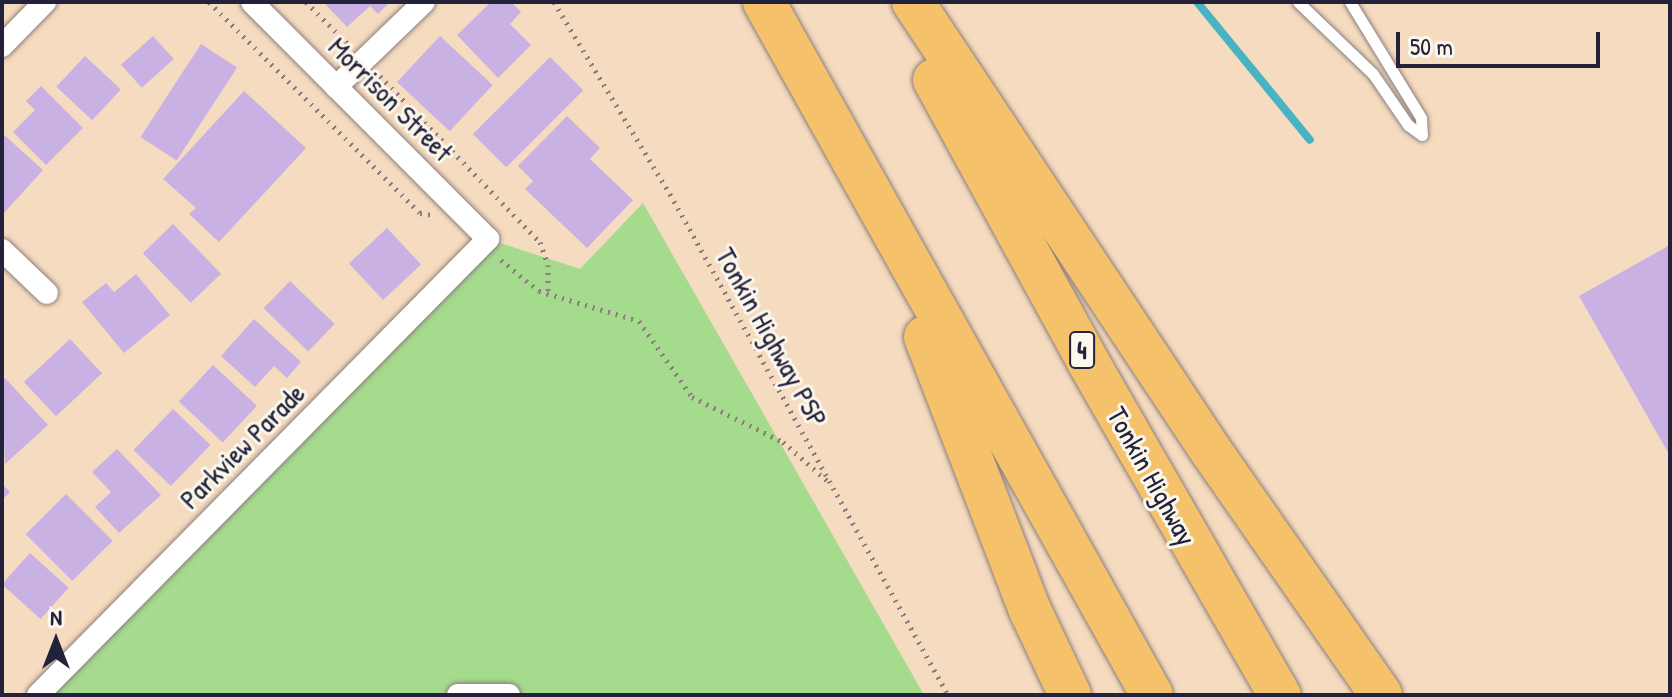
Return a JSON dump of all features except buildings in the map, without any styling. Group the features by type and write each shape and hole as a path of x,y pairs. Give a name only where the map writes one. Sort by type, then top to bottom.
{"highway":[{"path":"764,2 1152,695"},
{"name":"Tonkin Highway","path":"890,2 1280,695"},
{"path":"913,2 1211,451 1381,695"},
{"path":"870,194 1030,610 1070,695"}],"street":[{"path":"2,46 45,2"},
{"name":"Morrison Street","path":"252,2 488,239"},
{"path":"336,87 424,2"},
{"name":"Parkview Parade","path":"38,695 488,239"},
{"path":"2,250 47,293"},
{"path":"458,695 509,695"}],"lane":[{"path":"1298,2 1373,74 1408,125 1422,135 1421,118 1350,2"}],"path":[{"path":"306,2 524,222 545,250 548,294"},
{"name":"Tonkin Highway PSP","path":"554,2 674,201 948,695"},
{"path":"488,239 515,275 548,294 639,321 660,344 692,397 783,442 831,485"}],"green space":[{"path":"643,203 924,695 38,695 488,239 580,269"}],"waterway":[{"path":"1197,2 1310,140"}]}
